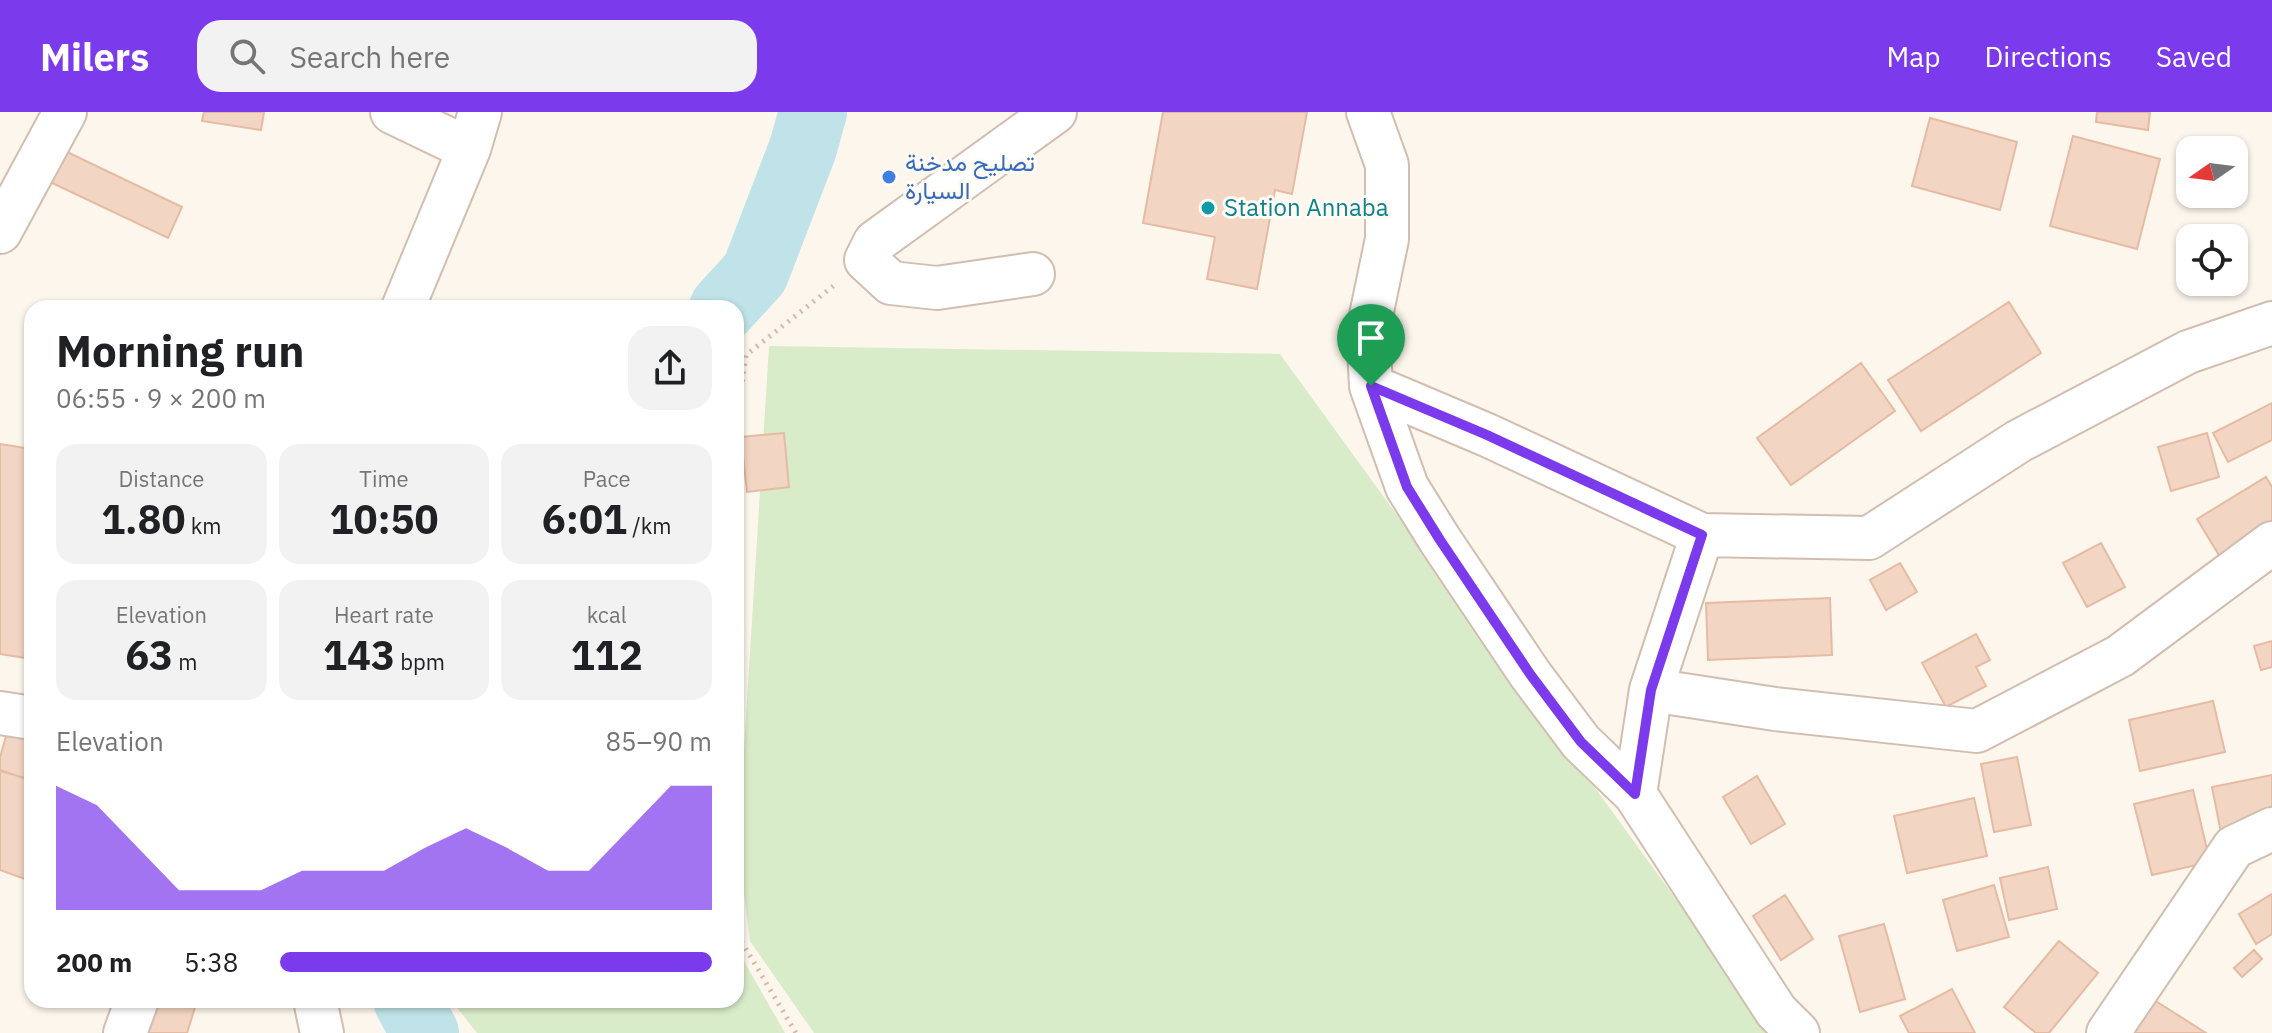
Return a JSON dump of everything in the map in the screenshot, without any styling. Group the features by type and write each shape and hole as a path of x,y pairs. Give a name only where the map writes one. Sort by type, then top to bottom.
{"street":[{"path":"0,232 65,112"},
{"path":"392,112 474,130 406,300"},
{"path":"1033,274 937,288 891,283 866,260 875,242 1055,112"},
{"path":"1368,112 1387,165 1387,239 1368,330 1371,386 1407,487 1530,674 1581,742 1635,794 1776,1011 1798,1033"},
{"path":"1371,386 1487,435 1702,535 1869,538 2033,434 2188,352 2272,323"},
{"path":"1635,794 1651,690 1702,535"},
{"path":"1651,690 1775,709 1977,731 2120,656 2272,543"},
{"path":"0,713 24,717"},
{"path":"2108,1033 2234,847 2272,829"},
{"path":"125,1033 134,1008"},
{"path":"317,1008 322,1033"}],"path":[{"path":"744,370 746,355 866,260"},
{"path":"744,946 796,1033"}],"green space":[{"path":"769,346 1280,354 1773,1033 814,1033 750,941 744,894 744,749"},
{"path":"744,961 785,1033 477,1033 457,1008 744,1008"}],"building":[{"path":"204,112 264,112 261,130 202,121"},
{"name":"Station Annaba","path":"1163,112 1307,112 1292,194 1275,190 1257,289 1207,279 1215,237 1143,223"},
{"path":"2097,112 2150,112 2148,130 2096,122"},
{"path":"1930,118 2017,142 2000,210 1912,186"},
{"path":"2073,136 2160,159 2137,249 2050,226"},
{"path":"65,151 182,207 168,238 50,182"},
{"path":"2009,302 2041,353 1921,431 1888,380"},
{"path":"1861,363 1895,411 1791,485 1757,438"},
{"path":"2272,403 2272,440 2228,462 2213,433"},
{"path":"784,433 789,487 747,492 744,437"},
{"path":"2207,433 2219,477 2171,491 2158,447"},
{"path":"0,444 24,448 24,658 0,654"},
{"path":"2266,477 2272,487 2272,529 2222,560 2197,519"},
{"path":"2101,543 2125,587 2087,607 2063,563"},
{"path":"1900,563 1917,592 1886,610 1870,580"},
{"path":"1830,598 1832,655 1708,660 1706,603"},
{"path":"1976,634 1990,660 1976,667 1986,686 1946,707 1922,663"},
{"path":"2272,641 2272,667 2261,670 2254,646"},
{"path":"2213,701 2225,752 2140,771 2129,720"},
{"path":"7,733 24,738 24,778 0,771 0,757"},
{"path":"2017,757 2031,825 1994,832 1981,764"},
{"path":"0,770 24,778 24,879 0,870"},
{"path":"2272,775 2272,828 2222,838 2212,787"},
{"path":"1757,776 1785,824 1751,844 1723,797"},
{"path":"2193,790 2210,862 2152,875 2134,804"},
{"path":"1974,798 1987,856 1907,873 1894,816"},
{"path":"2048,867 2057,909 2009,920 2000,878"},
{"path":"1994,885 2009,937 1957,951 1943,900"},
{"path":"2272,894 2272,934 2256,944 2239,914"},
{"path":"1785,895 1813,939 1781,960 1753,916"},
{"path":"1884,924 1905,999 1860,1012 1839,936"},
{"path":"2059,941 2098,973 2049,1033 2036,1033 2004,1007"},
{"path":"2254,950 2262,959 2242,977 2234,968"},
{"path":"1952,989 1975,1033 1909,1033 1900,1016"},
{"path":"2151,998 2206,1033 2128,1033"},
{"path":"143,1008 195,1008 187,1033 135,1033"}],"waterway":[{"path":"730,300 755,273 803,148 813,112"},
{"path":"411,1008 425,1033"}],"place":[{"name":"تصليح مدخنة السيارة","path":"889,177"},
{"name":"Station Annaba","path":"1208,208"}],"route":[{"path":"1371,386 1487,435 1702,535 1651,690 1635,794 1581,742 1530,674 1440,540 1407,487 1371,386"}]}
